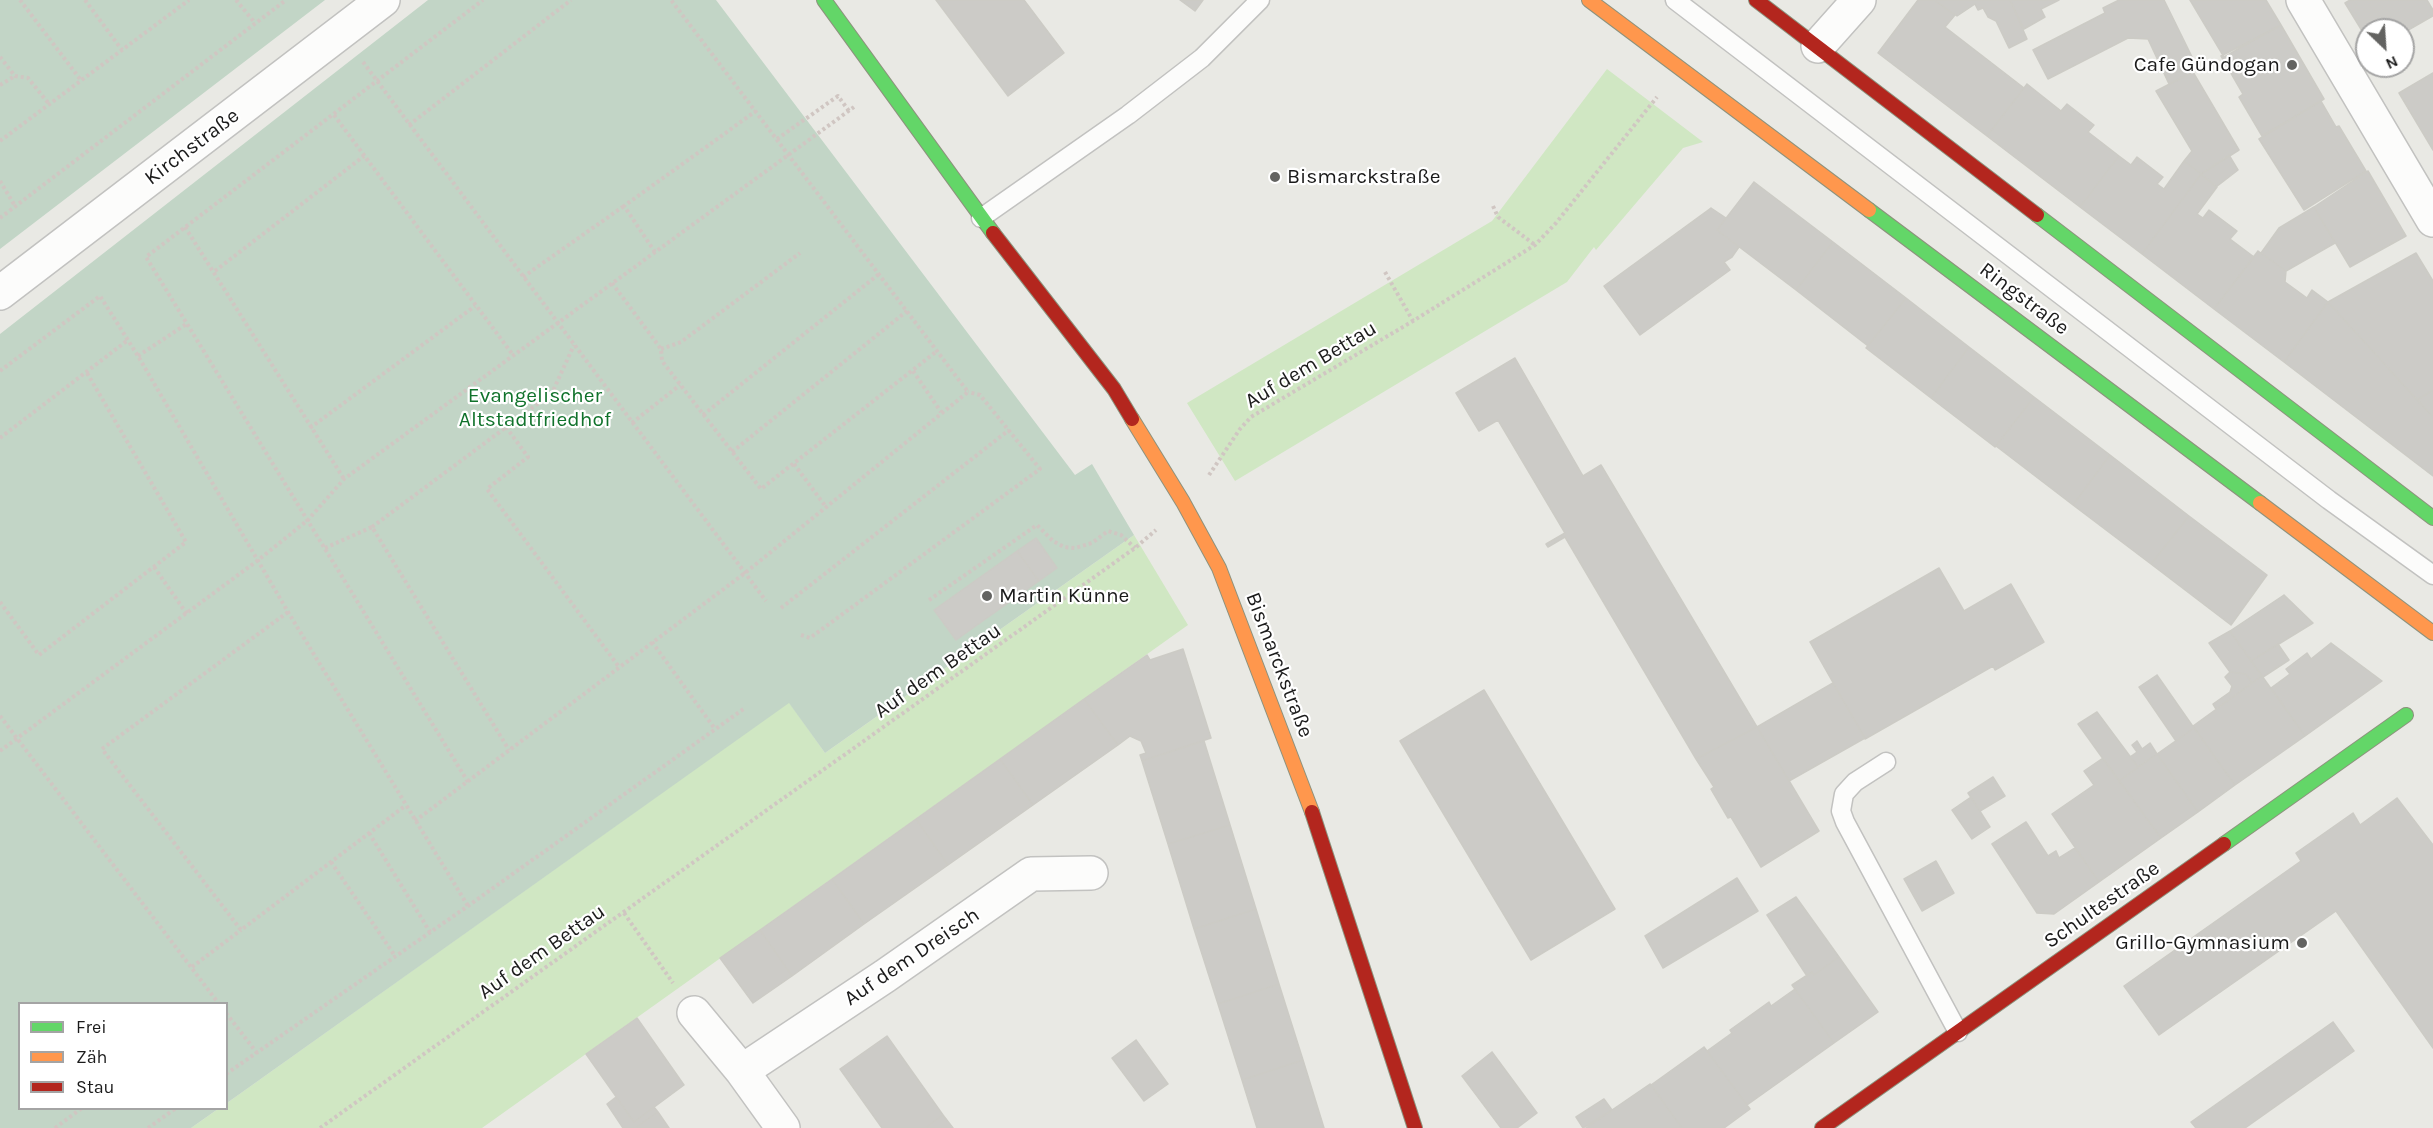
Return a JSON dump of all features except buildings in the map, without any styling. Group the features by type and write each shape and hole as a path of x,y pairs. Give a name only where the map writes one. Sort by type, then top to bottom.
{"street":[{"name":"Kirchstraße","path":"0,293 383,0"},
{"name":"Bismarckstraße","path":"824,0 981,218 1114,389 1183,502 1227,587 1324,843 1415,1128"},
{"name":"Ringstraße","path":"1589,0 2433,633"},
{"path":"1756,0 2433,518"},
{"path":"1818,46 1859,0"},
{"path":"2303,0 2433,220"},
{"name":"Schultestraße","path":"1822,1128 2406,715"},
{"name":"Auf dem Dreisch","path":"742,1071 885,976 1031,874 1091,873"},
{"path":"694,1013 742,1071 783,1128"}],"lane":[{"path":"981,218 1128,116 1202,58 1260,0"},
{"path":"1675,0 2329,500 2433,575"},
{"path":"1886,762 1855,782 1844,794 1841,812 1958,1032"}],"path":[{"path":"20,0 80,79"},
{"path":"85,0 122,50"},
{"path":"0,141 80,79 189,0"},
{"path":"236,0 255,23"},
{"path":"0,218 286,0"},
{"path":"468,782 146,257 483,0"},
{"path":"409,125 571,0"},
{"path":"671,0 968,392 980,395 1040,469 810,638 801,635"},
{"path":"340,33 766,601"},
{"path":"0,57 15,76"},
{"name":"Auf dem Bettau","path":"320,1128 1136,548 1210,473 1239,429 1251,417 1413,321 1535,245 1556,223 1681,68"},
{"path":"0,85 15,76 28,78 49,104"},
{"path":"0,751 257,561 308,520 344,479 884,86"},
{"path":"777,139 838,96 849,111"},
{"path":"523,277 756,111"},
{"path":"334,115 513,355"},
{"path":"215,271 364,156"},
{"path":"0,181 15,206"},
{"path":"624,206 655,252"},
{"path":"1493,206 1498,217 1535,245"},
{"path":"185,227 215,271 310,428 344,479"},
{"path":"661,349 681,342 800,253"},
{"path":"1385,272 1413,321"},
{"path":"703,415 879,274"},
{"path":"612,283 661,349 662,361 760,489 937,351"},
{"path":"0,371 100,296 138,356 257,561 468,906"},
{"path":"310,428 476,306"},
{"path":"732,452 907,311"},
{"path":"138,356 188,323"},
{"path":"0,438 128,340"},
{"path":"325,548 372,527 552,393 574,345"},
{"path":"913,371 941,412"},
{"path":"0,602 39,655 186,543 87,373"},
{"path":"632,423 680,385"},
{"path":"415,821 745,573 968,392"},
{"path":"506,428 528,457 487,489 619,667"},
{"path":"781,608 1009,430"},
{"path":"794,464 826,507"},
{"path":"929,600 1037,525 1053,541 1064,547 1075,548 1092,543 1108,531 1121,535 1136,548"},
{"path":"372,527 509,750"},
{"path":"154,567 186,614"},
{"path":"241,930 102,749 288,612"},
{"path":"652,642 715,729"},
{"path":"228,1073 468,906 745,708"},
{"path":"0,716 218,1002"},
{"path":"192,967 405,806"},
{"path":"369,833 430,932"},
{"path":"331,862 395,956"},
{"path":"624,913 694,1013"},
{"path":"228,1016 257,1053"},
{"path":"55,1128 79,1110"},
{"path":"148,1128 173,1110"}],"green space":[{"path":"0,0 325,0 0,249"},
{"name":"Evangelischer Altstadtfriedhof","path":"428,0 716,0 1075,475 1092,464 1134,535 825,753 789,703 228,1102 228,1002 18,1002 18,1110 217,1110 191,1128 0,1128 0,334"},
{"path":"1607,69 1703,142 1683,148 1596,250 1594,247 1567,282 1235,481 1187,403 1492,221"},
{"path":"1134,535 1188,625 482,1128 191,1128 217,1110 228,1110 228,1102 789,702 825,753"}],"traffic: fast":[{"path":"824,0 993,233"},
{"path":"1869,210 2260,503"},
{"path":"2037,215 2433,518"},
{"path":"2224,844 2406,715"}],"traffic: slow":[{"path":"1589,0 1869,210"},
{"path":"1132,419 1183,502 1219,568 1312,812"},
{"path":"2260,503 2433,633"}],"traffic: jam":[{"path":"1756,0 2037,215"},
{"path":"993,233 1114,389 1132,419"},
{"path":"1312,812 1415,1128"},
{"path":"1822,1128 2224,844"}],"place":[{"name":"Cafe Gündogan","path":"2292,65"},
{"name":"Bismarckstraße","path":"1275,177"},
{"name":"Martin Künne","path":"987,596"},
{"name":"Grillo-Gymnasium","path":"2302,943"}]}
